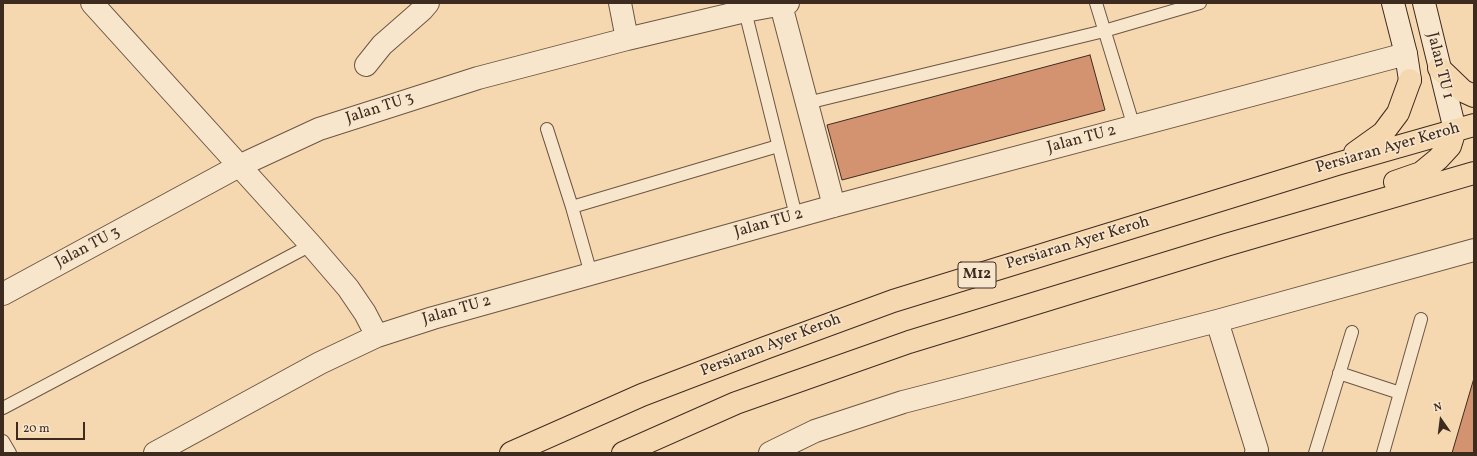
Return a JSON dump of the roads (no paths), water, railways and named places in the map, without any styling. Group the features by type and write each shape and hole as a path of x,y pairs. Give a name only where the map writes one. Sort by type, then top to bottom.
{"main road":[{"path":"1440,68 1463,91 1474,96"},
{"path":"1337,164 1364,148 1383,133 1398,113 1410,80"},
{"path":"1226,245 1317,206 1421,173 1438,159 1464,127"},
{"name":"Persiaran Ayer Keroh","path":"511,453 642,395 893,301 1337,164 1464,127"},
{"path":"623,453 736,403 908,342 1226,245 1474,173"}],"street":[{"path":"92,3 311,245 348,288 377,336"},
{"path":"366,65 382,45 428,3"},
{"path":"620,3 627,39"},
{"name":"Jalan TU 1","path":"1393,3 1406,54 1410,80"},
{"name":"Jalan TU 1","path":"1424,3 1440,68 1464,127"},
{"path":"784,4 807,103 834,206"},
{"name":"Jalan TU 3","path":"3,294 239,166 319,129 368,112 478,78 627,39 745,11 784,4"},
{"name":"Jalan TU 2","path":"155,453 320,362 377,336 433,318 796,216 1406,54"},
{"path":"770,453 815,431 903,402 1217,321 1474,250"},
{"path":"1217,321 1257,450 1256,453"}],"lane":[{"path":"1096,3 1134,126"},
{"path":"807,103 1104,31 1200,3"},
{"path":"745,11 796,216"},
{"path":"547,129 572,207 591,274"},
{"path":"572,207 778,146"},
{"path":"3,408 311,245"},
{"path":"1383,453 1421,319"},
{"path":"1315,453 1352,332"},
{"path":"1339,373 1400,393"},
{"path":"3,441 10,453"}]}
